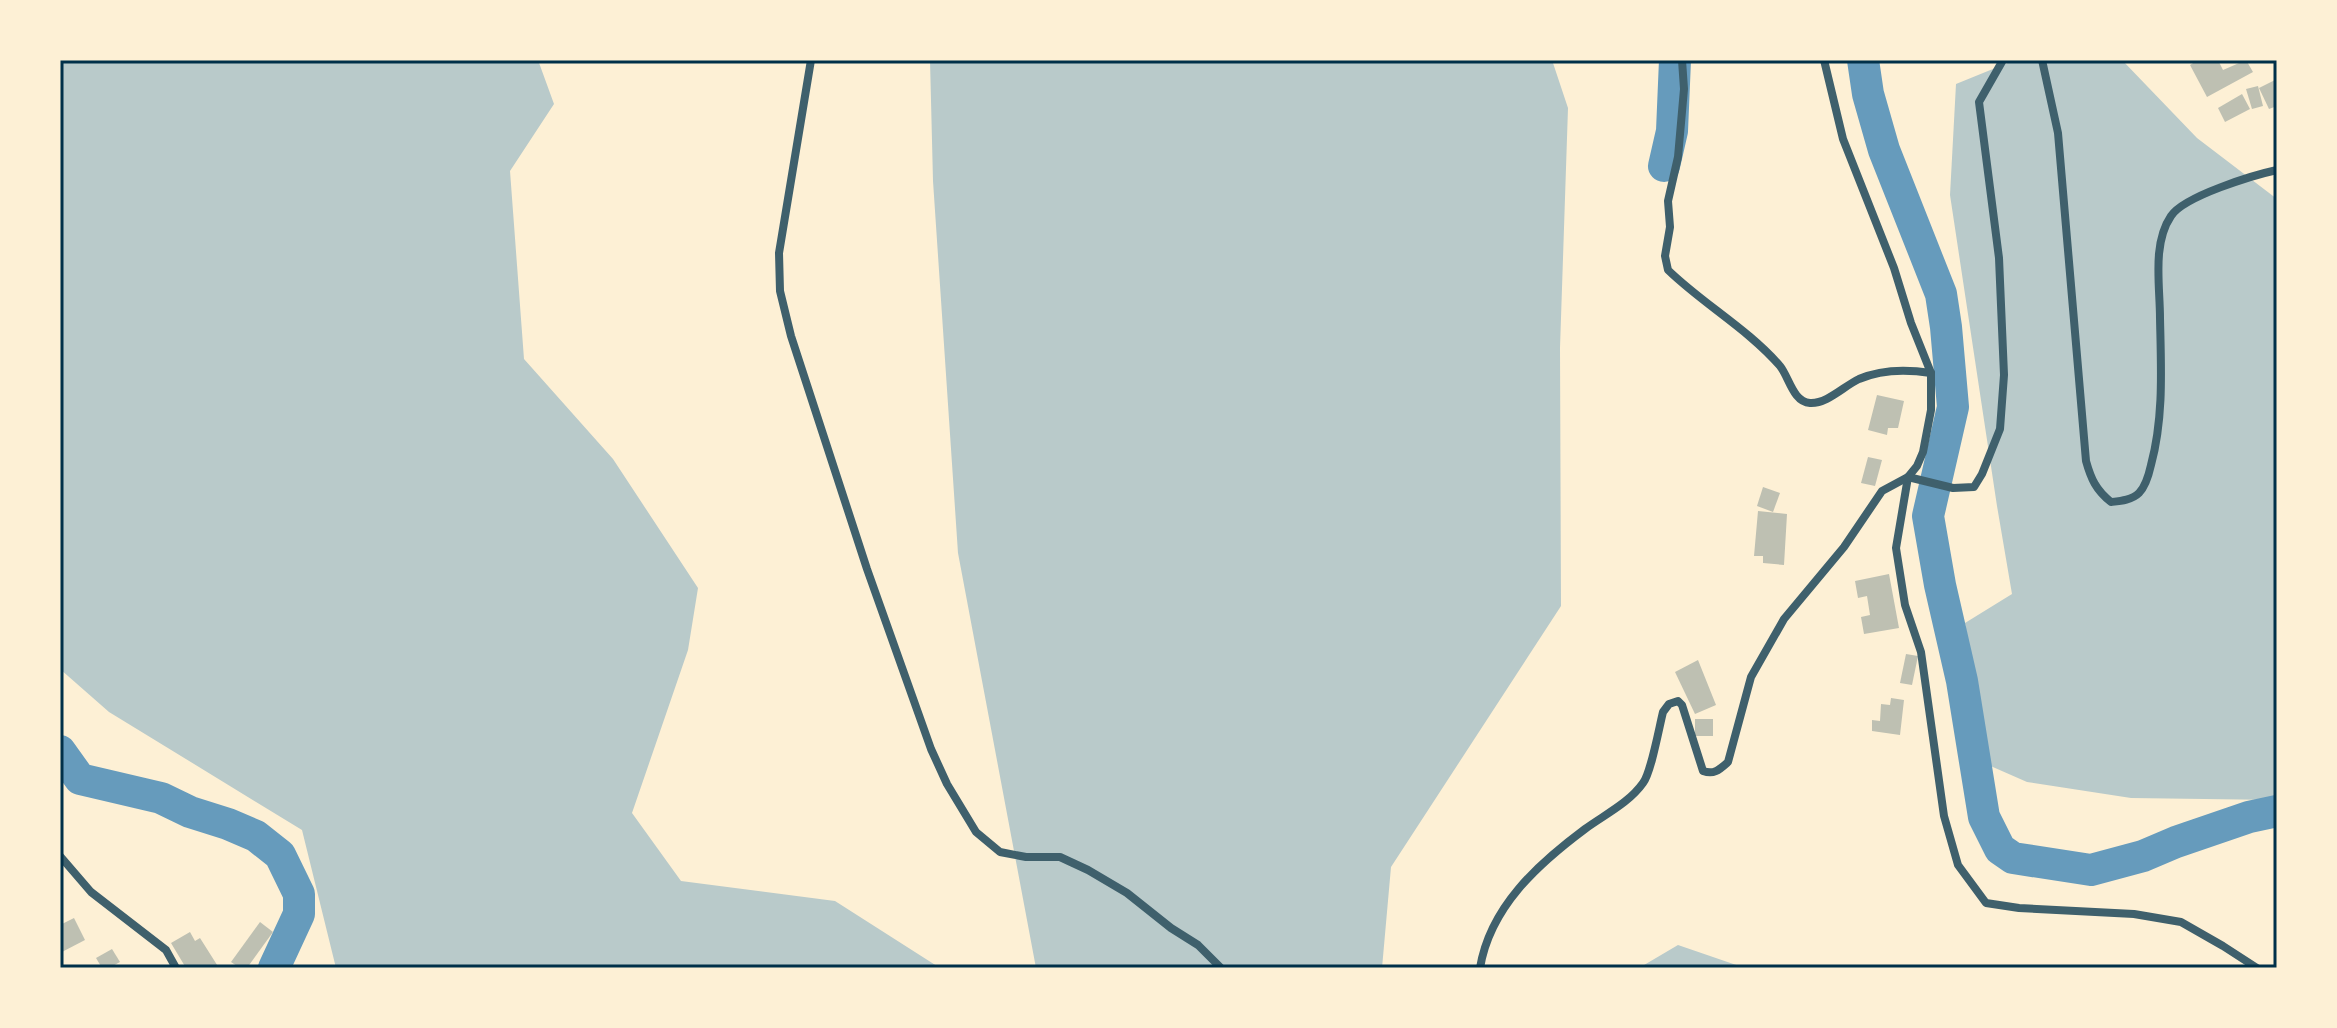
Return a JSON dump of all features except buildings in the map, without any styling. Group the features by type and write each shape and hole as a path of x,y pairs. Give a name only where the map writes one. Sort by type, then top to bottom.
{"street":[{"path":"811,60 779,253 780,291 791,336 867,569 931,749 947,784 976,832 1000,852 1026,857 1060,857 1088,870 1127,893 1198,945 1221,968"},
{"path":"1682,60 1684,89 1678,157 1668,201 1670,227 1665,256 1668,270 1765,350 1802,400 1811,403 1858,380 1893,371 1906,369 1931,373"},
{"path":"1480,968 1495,921 1514,894 1541,865 1628,799 1645,781 1663,712 1669,704 1678,701 1682,705 1703,771 1718,771 1728,762 1751,677 1784,619 1844,547 1882,491 1908,477 1923,452 1931,410 1931,373 1843,139 1824,60"},
{"path":"1908,477 1953,488 1974,487 2000,429 2004,375 1999,258 1979,102 2003,60"},
{"path":"2042,60 2058,133 2086,461 2091,481 2111,502 2139,493 2147,480 2156,445 2161,387 2159,248 2172,214 2185,204 2224,186 2277,170"},
{"path":"1908,477 1896,548 1905,605 1921,652 1944,816 1958,865 1986,903 2019,908 2134,914 2181,922 2257,968"},
{"path":"60,856 91,892 166,950 176,968"}],"shaded area":[{"path":"60,60 538,60 554,104 510,171 524,359 613,459 698,588 688,650 632,813 681,881 835,901 940,968 336,968 302,830 109,712 60,669"},
{"path":"930,60 1552,60 1568,108 1560,348 1561,606 1391,867 1382,968 1036,968 958,553 933,181"},
{"path":"2015,60 2122,60 2197,138 2277,199 2277,800 2131,798 2027,782 1986,764 1965,623 2012,594 1950,195 1956,84"},
{"path":"1678,945 1745,968 1639,968"}],"waterway":[{"path":"1664,166 1672,131 1675,60"},
{"path":"1863,60 1868,94 1884,150 1941,294 1953,407 1928,516 1962,681 1984,817 2000,849 2013,858 2091,870 2143,856 2249,817 2277,811"},
{"path":"60,751 80,779 161,798 256,836 280,855 299,894 299,914 274,968"}]}
